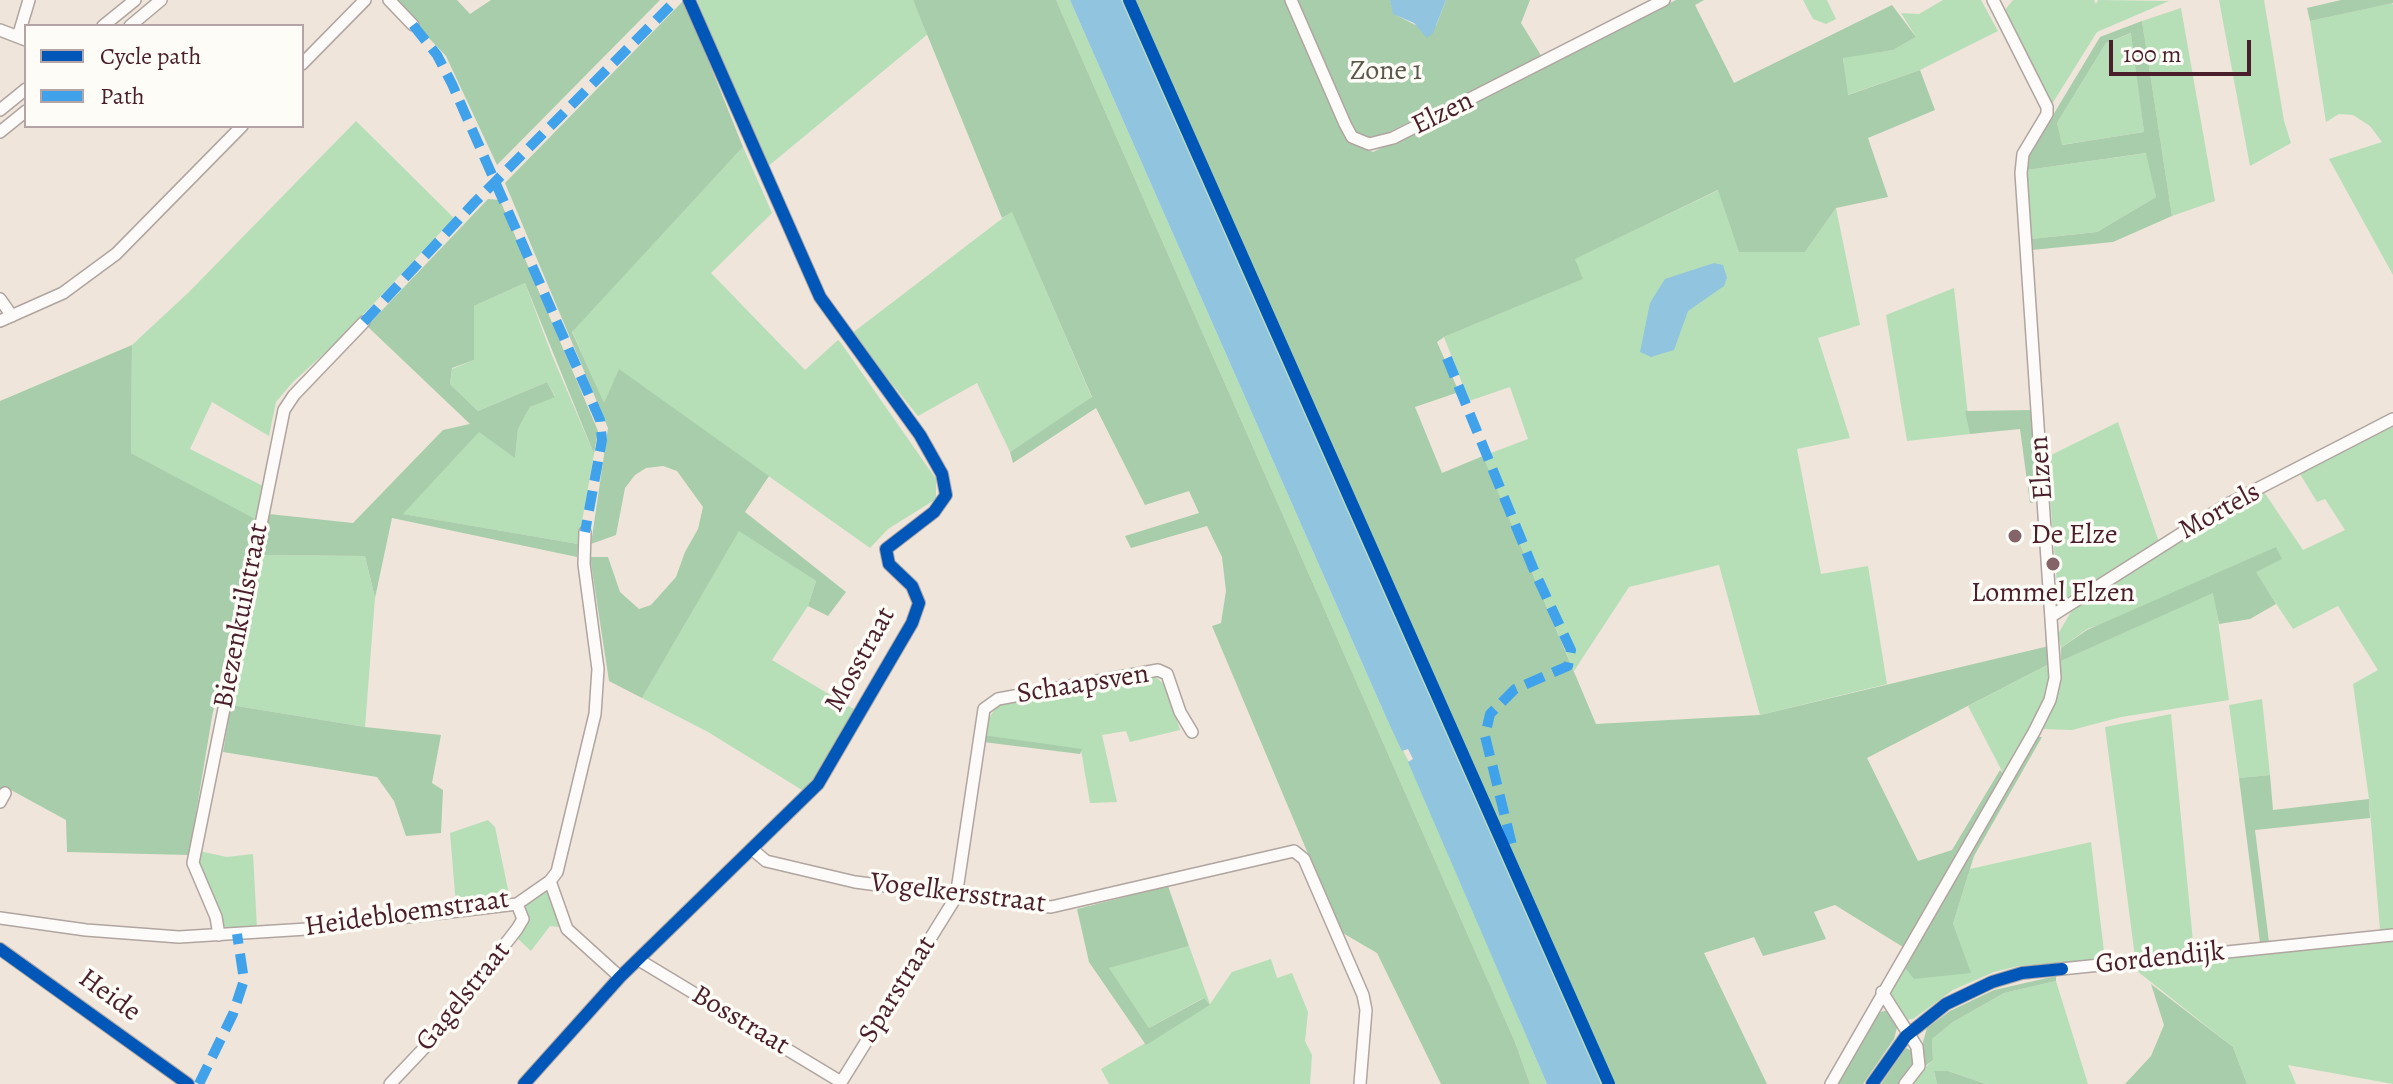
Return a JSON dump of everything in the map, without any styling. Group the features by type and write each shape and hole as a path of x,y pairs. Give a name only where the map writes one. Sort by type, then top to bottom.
{"street":[{"path":"25,24 29,0"},
{"path":"105,24 135,0"},
{"path":"132,24 161,0"},
{"path":"304,62 365,0"},
{"path":"389,0 413,25"},
{"name":"Mosstraat","path":"524,1084 620,977 818,784 912,623 918,595 889,564 886,549 940,507 947,486 907,415 820,297 689,0"},
{"name":"Elzen","path":"1291,0 1352,137 1369,144 1393,138 1664,0"},
{"name":"Elzen","path":"1831,1084 2047,708 2056,668 2021,161 2047,114 2047,107 1996,5 2008,0"},
{"path":"0,30 22,38"},
{"path":"0,110 24,91"},
{"path":"0,132 24,113"},
{"path":"0,321 63,293 116,254 240,128"},
{"path":"0,299 12,316"},
{"name":"Biezenkuilstraat","path":"219,935 216,917 193,863 284,410 294,395 364,322"},
{"name":"Mortels","path":"2053,615 2228,504 2393,419"},
{"path":"585,532 584,564 596,643 597,697 557,872 550,881 567,929 620,977"},
{"name":"Schaapsven","path":"956,897 980,720 984,709 993,702 1158,670 1167,674 1180,712 1192,732"},
{"name":"Vogelkersstraat","path":"753,850 766,861 855,882 1034,907 1069,906 1285,850 1299,853 1363,995 1366,1010 1360,1084"},
{"name":"Heidebloemstraat","path":"0,918 148,936 219,935 307,929 517,904 550,881"},
{"name":"Sparstraat","path":"841,1083 956,897"},
{"name":"Gagelstraat","path":"390,1084 426,1046 517,929 523,919 517,904"},
{"name":"Gordendijk","path":"1872,1084 1910,1033 1946,1004 1992,982 2022,973 2393,935"},
{"name":"Heide","path":"0,949 188,1084"},
{"name":"Bosstraat","path":"639,960 841,1083"},
{"path":"1882,992 1917,1047 1919,1066 1905,1084"}],"green space":[{"path":"393,0 457,0 470,14 491,0 660,0 497,165 446,56"},
{"path":"684,0 743,147 572,332 604,403 619,369 769,476 745,512 846,592 828,616 808,606 816,581 739,531 642,698 609,681 590,557 608,557 620,592 639,609 651,605 676,577 698,529 703,507 677,471 663,466 646,468 635,475 625,488 616,535 591,544 608,428 505,183"},
{"path":"697,0 913,0 928,34 766,168"},
{"path":"913,0 1056,0 1515,1042 1530,1084 1441,1084 1377,953 1341,932 1212,626 1221,623 1226,591 1222,557 1207,526 1131,548 1125,536 1199,513 1189,491 1145,505 1096,408 1013,463 1010,452 1092,397 1012,212 1002,218"},
{"path":"1056,0 1070,0 1386,717 1409,762 1547,1084 1530,1084 1515,1042"},
{"path":"1121,0 1126,0 1606,1084 1601,1084"},
{"path":"1132,0 1286,0 1349,143 1373,152 1676,0 1704,0 1695,5 1734,83 1892,5 1916,37 1893,50 1843,58 1848,95 1920,70 1935,110 1868,138 1888,197 1836,208 1805,252 1739,252 1718,190 1575,259 1583,279 1437,342 1459,392 1415,407 1442,473 1483,456 1596,724 1760,715 2049,646 2051,663 1867,758 1918,861 1952,850 2000,770 2004,775 1903,947 1835,905 1814,912 1826,939 1763,956 1754,937 1704,953 1767,1084 1611,1084"},
{"name":"Zone 1","path":"1296,0 1390,0 1394,14 1421,28 1436,26 1446,0 1530,0 1521,23 1542,57 1371,141 1358,137 1350,123"},
{"path":"1803,0 1827,0 1836,19 1826,24 1813,19"},
{"path":"1943,0 1981,0 1998,31 1920,70 1847,95 1843,57 1893,50 1916,37 1901,13 1919,14"},
{"path":"2013,0 2094,0 2096,4 2098,0 2169,1 2097,32 2052,104 2004,11"},
{"path":"2219,0 2264,0 2284,121 2291,143 2250,166"},
{"path":"2341,0 2393,0 2393,3 2310,21 2307,8"},
{"path":"2392,3 2393,275 2329,159 2382,142 2370,126 2353,115 2339,114 2326,122 2310,21"},
{"path":"2181,8 2215,201 2172,216 2142,21"},
{"path":"2142,21 2172,216 2113,242 2032,250 2031,239 2097,232 2156,197 2146,153 2027,170 2026,160 2100,37","holes":["2131,33 2144,132 2062,145 2057,123 2106,43"]},
{"path":"2132,33 2144,132 2061,145 2057,123 2106,43"},
{"path":"356,121 454,218 344,335 292,383 276,402 269,436 212,402 190,449 263,486 255,520 131,453 132,345 190,291"},
{"path":"743,147 772,213 711,273 805,370 838,340 936,479 936,499 888,529 870,548 619,370 604,404 572,331"},
{"path":"2147,153 2156,197 2097,232 2031,239 2027,170"},
{"path":"1719,190 1805,252 1836,208 1860,325 1818,338 1850,438 1797,449 1821,574 1868,566 1887,684 1760,715 1719,565 1629,587 1574,671 1483,456 1528,439 1510,387 1469,401 1444,337 1582,279 1574,259"},
{"path":"488,199 500,200 598,431 594,454 525,283 474,306 474,360 452,368 450,384 478,411 547,382 555,397 530,407 518,429 515,458 479,432 403,514 578,544 577,557 392,518 375,598 365,556 262,555 269,514 353,523 443,430 470,424 367,326"},
{"path":"1012,211 1092,398 1010,452 977,383 918,416 851,334"},
{"path":"525,283 594,454 578,544 402,514 479,431 515,457 518,429 530,407 555,396 547,382 478,411 450,384 452,369 474,360 474,306"},
{"path":"1954,288 1970,434 1907,441 1886,315"},
{"path":"132,345 131,453 255,519 212,717 189,855 67,852 66,820 11,790 2,787 0,791 0,401"},
{"path":"2034,410 2041,501 2030,503 2020,429 1970,434 1965,411"},
{"path":"2118,422 2159,542 2059,610 2047,457"},
{"path":"2393,422 2393,929 2380,930 2369,799 2353,684 2378,670 2338,606 2293,629 2255,572 2087,629 2061,648 2058,634 2075,605 2229,507 2264,492 2303,550 2345,530 2325,499 2317,502 2300,474"},
{"path":"739,530 816,581 808,606 772,660 857,711 811,786 802,790 708,732 642,698"},
{"path":"2276,547 2282,559 2256,572 2276,604 2250,619 2219,624 2213,593 2061,661 2061,648 2087,630"},
{"path":"262,555 365,556 375,598 365,727 231,705"},
{"path":"2214,592 2229,700 2121,717 2072,730 2041,729 2060,682 2061,661"},
{"path":"2051,663 2046,701 2004,775 1968,706"},
{"path":"1155,676 1167,687 1180,730 1130,742 1126,731 1102,735 1117,802 1090,803 1081,750 984,735 987,721 997,706"},
{"path":"2262,699 2270,775 2239,778 2229,705"},
{"path":"231,705 365,727 441,735 432,783 443,790 441,833 406,836 394,801 377,777 223,752"},
{"path":"2171,714 2194,952 2135,957 2105,727"},
{"path":"984,735 1082,749 1080,754 983,742"},
{"path":"2037,737 2042,737 1974,856 1953,924 1971,973 1914,979 1903,965"},
{"path":"2270,775 2273,810 2369,799 2370,818 2255,830 2269,942 2260,943 2239,778"},
{"path":"488,820 495,827 510,899 456,906 450,833"},
{"path":"2091,842 2105,960 2019,966 1994,972 1953,990 1913,1019 1905,1020 1889,995 1903,965 1953,924 1970,869"},
{"path":"199,851 227,857 253,854 257,928 229,930 223,925 198,860"},
{"path":"1168,886 1189,946 1109,968 1149,1028 1204,998 1210,1005 1146,1045 1089,962 1077,909"},
{"path":"540,888 551,890 559,927 550,926 531,951 517,938 527,922 525,903"},
{"path":"2393,940 2393,1084 2288,1065 2296,1084 2247,1084 2233,1047 2132,967"},
{"path":"1189,946 1210,1004 1232,972 1271,959 1277,978 1292,973 1308,1012 1305,1041 1312,1055 1310,1084 1109,1084 1101,1069 1210,1005 1203,998 1149,1028 1108,968"},
{"path":"2056,976 2056,981 2004,993 1953,1022 1932,1039 1933,1060 1924,1067 1923,1042 1927,1028 1950,1011 1994,990"},
{"path":"2056,981 2088,1084 1986,1084 1948,1071 1934,1072 1937,1084 1908,1084 1933,1060 1932,1039 1953,1022 2004,993"},
{"path":"2151,984 2233,1047 2247,1084 2125,1084 2151,1056 2164,1025"},
{"path":"1889,1011 1898,1024 1894,1039 1863,1084 1835,1084 1875,1014"},
{"path":"1906,1048 1915,1052 1918,1064 1900,1084 1881,1084"},
{"path":"1934,1071 1948,1071 1986,1084 1937,1084"}],"water":[{"path":"1070,0 1121,0 1601,1084 1547,1084 1408,762 1413,759 1408,749 1402,751 1386,717"},
{"path":"1390,0 1446,0 1433,33 1427,38 1414,23 1393,14"},
{"path":"1714,263 1723,265 1727,278 1724,286 1688,311 1674,350 1651,357 1640,352 1650,303 1665,279"}],"marked path":[{"path":"364,322 475,202 676,0"},
{"path":"413,25 437,55 452,84 600,420 602,440 585,532"},
{"path":"1447,358 1533,568 1571,650 1568,666 1515,689 1490,714 1485,736 1513,849"},
{"path":"199,1084 233,1014 244,980 237,934"}],"cycle path":[{"path":"524,1084 620,977 818,784 912,623 919,603 912,586 889,564 886,549 934,512 946,495 942,474 920,435 820,297 689,0"},
{"path":"1129,0 1609,1084"},
{"path":"0,949 188,1084"},
{"path":"1872,1084 1906,1036 1946,1004 1992,982 2022,973 2062,969"}],"place":[{"name":"De Elze","path":"2015,536"},
{"name":"Lommel Elzen","path":"2053,564"}]}
